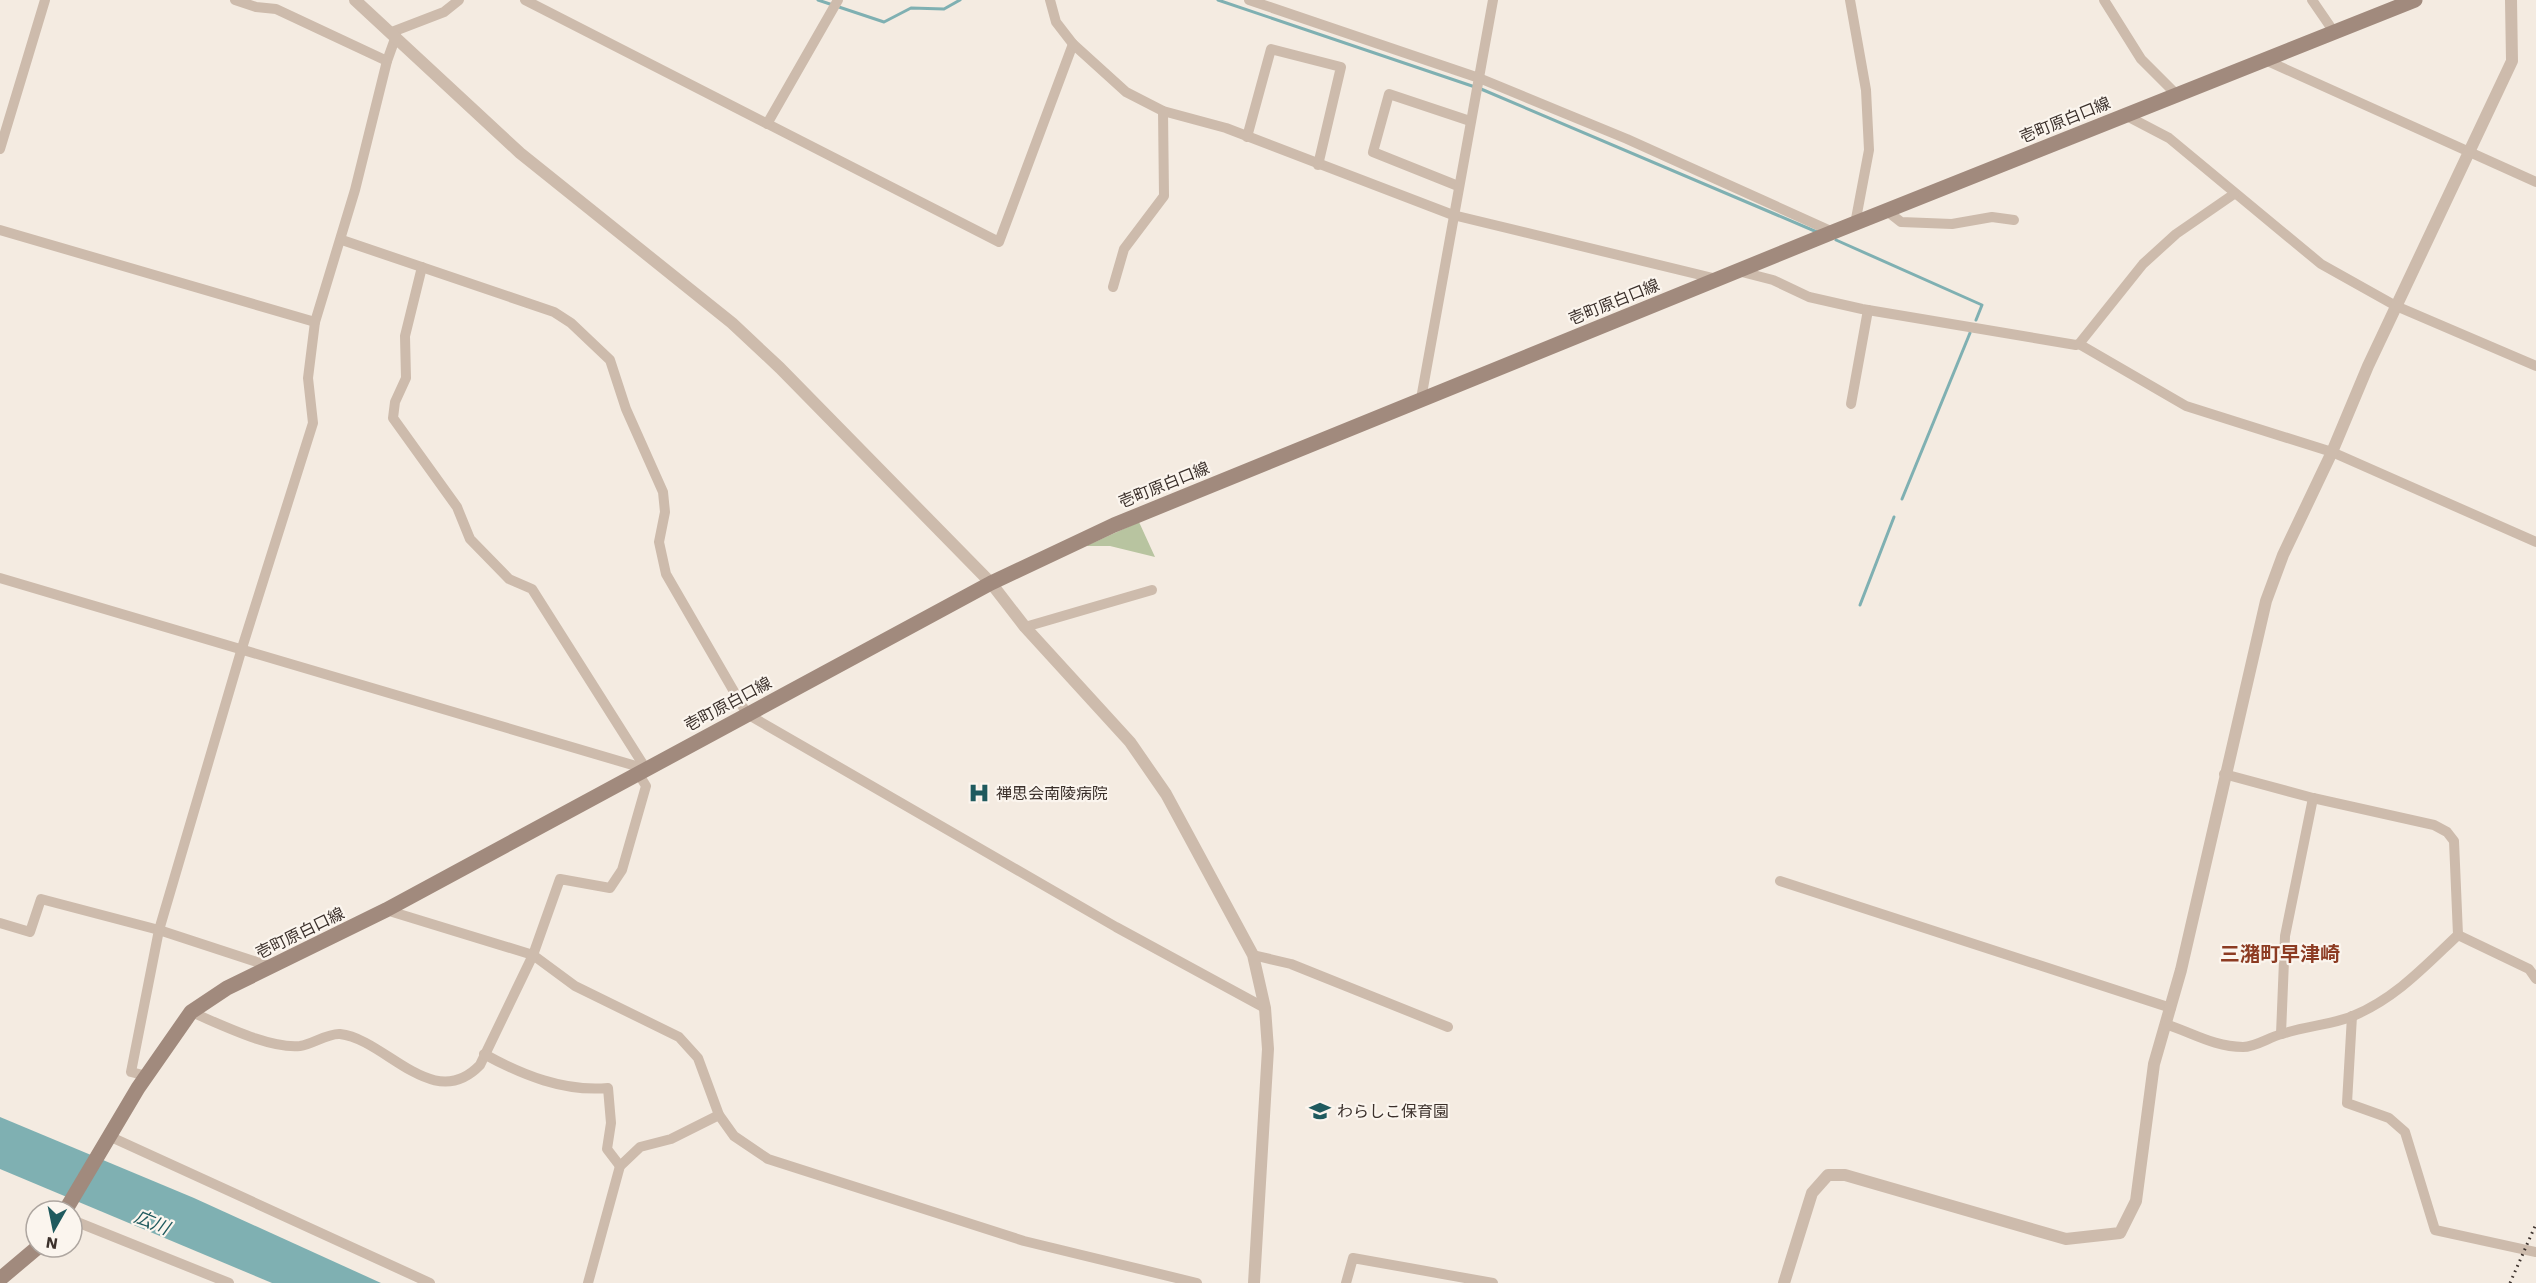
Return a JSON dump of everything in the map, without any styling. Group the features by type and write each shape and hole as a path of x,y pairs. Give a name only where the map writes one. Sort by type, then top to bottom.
{"main road":[{"name":"壱町原白口線","path":"76,1199 147,1076 191,1012 227,988 386,910 991,583 1114,525 1421,399 2263,59 2415,0"},
{"path":"2,1276 24,1258"}],"street":[{"path":"0,149 45,0"},
{"path":"235,0 256,7 276,9 387,61"},
{"path":"355,0 520,153 732,323 991,583 1025,627 1130,742 1166,794 1253,955 1265,1008 1268,1049 1254,1283"},
{"path":"394,34 444,12 459,0"},
{"path":"525,0 999,242 1073,44"},
{"path":"1050,0 1056,22 1073,44 1126,92 1163,111 1247,137 1453,215 1717,279"},
{"path":"1249,0 1479,78 1627,139 1833,232"},
{"path":"1421,399 1493,0"},
{"path":"1850,0 1866,90 1869,150 1856,224"},
{"path":"2104,0 2141,58 2176,95"},
{"path":"2312,0 2334,32"},
{"path":"1784,1283 1812,1193 1828,1175 1845,1175 2066,1239 2120,1233 2136,1201 2154,1064 2171,1008 2266,601 2277,569 2332,452 2396,306 2512,61 2511,0"},
{"path":"767,124 833,1"},
{"path":"147,1076 131,1072 159,930 242,648 313,423 308,378 315,322 342,240 394,34"},
{"path":"1247,137 1271,49 1341,67 1318,165"},
{"path":"2263,59 2536,182"},
{"path":"1458,186 1373,152 1389,94 1470,121"},
{"path":"1113,287 1124,249 1164,196 1163,111"},
{"path":"2125,115 2169,138 2321,264 2396,306 2536,366"},
{"path":"2079,344 2143,264 2176,234 2234,194"},
{"path":"1887,211 1901,222 1952,224 1992,217 2014,220"},
{"path":"0,230 315,322"},
{"path":"342,240 554,312 571,323 610,360 626,409 663,492 665,512 659,543 666,574 747,714 1116,927 1265,1008"},
{"path":"191,1012 274,1042 299,1046 338,1034 360,1039 409,1069 435,1080 452,1081 470,1075 480,1065 533,955 560,879 610,888 622,870 646,786 642,771 532,589 509,579 470,538 457,507 393,418 395,402 406,378 405,336 422,267"},
{"path":"1738,271 1773,280 1809,297 1868,310 2079,344 2186,406 2332,452 2536,542"},
{"path":"1851,404 1868,310"},
{"path":"0,579 242,648 642,771"},
{"path":"1025,627 1152,590"},
{"path":"2165,1024 2187,1035 2245,1048 2281,1034 2352,1016 2396,993 2458,935 2454,841 2447,832 2434,825 2313,798 2224,774"},
{"path":"2281,1034 2285,936 2313,798"},
{"path":"1780,881 2171,1008"},
{"path":"0,923 30,932 41,899 159,930 272,967"},
{"path":"386,910 533,955 575,986 679,1037 698,1058 718,1115 734,1136 768,1159 1024,1241 1197,1283"},
{"path":"2458,935 2529,969 2536,979"},
{"path":"1253,955 1291,963 1448,1027"},
{"path":"2352,1016 2351,1066 2347,1103 2390,1118 2405,1132 2435,1230 2536,1252"},
{"path":"484,1054 543,1081 585,1090 609,1088 611,1123 607,1149 620,1166"},
{"path":"588,1283 620,1166 640,1147 671,1139 718,1115"},
{"path":"107,1142 430,1283"},
{"path":"84,1221 229,1283"},
{"path":"1346,1283 1353,1258 1493,1283"}],"green space":[{"path":"1139,522 1155,557 1110,546 1086,546"}],"water":[{"name":"広川","path":"0,1117 194,1198 381,1283 272,1283 84,1204 84,1199 72,1199 0,1169"}],"waterway":[{"path":"818,0 884,22 911,8 944,9 960,0"},
{"path":"1218,0 1475,87"},
{"path":"1481,89 1817,232"},
{"path":"1836,240 1982,305 1976,320"},
{"path":"1902,499 1970,333"},
{"path":"1860,605 1894,517"}],"railway":[{"path":"2510,1283 2536,1224"}],"place":[{"name":"禅思会南陵病院","path":"979,793"},
{"name":"わらしこ保育園","path":"1320,1111"}],"district":[{"name":"三潴町早津崎","path":"2280,954"}]}
